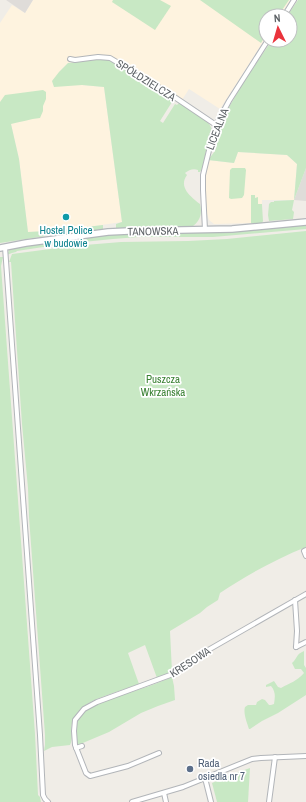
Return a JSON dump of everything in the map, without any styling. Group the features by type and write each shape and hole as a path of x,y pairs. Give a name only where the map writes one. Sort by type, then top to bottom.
{"main road":[{"name":"TANOWSKA","path":"2,247 108,232 232,229 306,222"}],"street":[{"name":"LICEALNA","path":"205,230 203,175 216,125 229,100 263,48"},
{"name":"SPÓŁDZIELCZA","path":"70,59 75,60 98,57 110,58 167,92 216,125"},
{"path":"2,247 43,788 44,798 48,802"},
{"path":"306,550 304,551 306,556"},
{"name":"KRESOWA","path":"159,753 128,766 90,776 86,773 75,745 74,724 77,717 84,709 96,702 174,674 203,653 306,594"},
{"path":"295,600 298,631 296,647 306,642"},
{"path":"76,748 82,746"},
{"path":"132,802 183,787 252,759 306,756"},
{"path":"270,802 275,757"},
{"path":"206,778 211,802"},
{"path":"164,793 166,802"}],"shaded area":[{"path":"6,0 33,0 25,13"},
{"path":"33,0 290,0 285,8 258,8 259,48 220,109 189,89 180,103 115,62 90,60 68,63 59,72 82,85 104,87 122,222 28,233 19,159 11,124 0,103 0,23 12,5 25,13"},
{"path":"238,152 287,155 297,164 294,200 262,200 262,204 251,204 251,223 214,224 209,220 207,214 205,186 208,160 234,163"},
{"path":"306,168 306,201 294,200"}],"green space":[{"path":"113,0 160,0 171,6 155,30 112,2"},
{"path":"200,0 289,0 284,8 258,8 258,41"},
{"path":"298,0 306,0 306,168 294,200 297,164 287,155 238,152 234,163 208,160 215,151 216,137 225,114 243,83 267,48 298,48 298,8 292,8"},
{"path":"104,59 115,62 172,98 170,101 172,102 160,121 163,123 175,104 177,105 179,103 200,115 209,123 212,135 200,172 193,169 185,173 187,175 184,184 185,188 201,207 199,219 193,226 116,229 116,224 122,222 104,87 82,85 54,87 52,81 68,63"},
{"path":"43,90 46,92 46,99 40,118 11,124 19,159 28,232 46,231 46,236 0,243 0,102 5,95"},
{"path":"232,168 245,168 246,170 244,195 242,198 229,198 230,170"},
{"path":"251,195 255,195 255,198 258,197 258,204 262,204 262,223 251,223"},
{"path":"294,200 292,210 294,212 293,219 269,221 269,204 271,202"},
{"path":"306,224 306,229 213,237 139,237 63,244 17,251 7,255 12,247 106,234"},
{"path":"103,225 103,229 54,236 52,231"},
{"name":"Puszcza Wkrzańska","path":"306,231 306,547 273,562 241,580 220,593 218,600 200,613 170,631 172,672 157,678 145,645 128,653 139,684 103,697 84,706 76,715 72,724 72,739 70,745 52,747 44,751 45,735 28,488 11,262 9,262 12,254 73,246 121,242 227,239"},
{"path":"0,257 3,257 1,266 35,734 38,795 41,802 0,802"},
{"path":"304,651 304,665 306,668 306,695 249,729 245,715 245,707 248,705 256,705 257,702 262,699 269,705 274,704 274,690 271,686 266,687 266,685 274,681 278,687 281,688 301,676 304,673 301,669 295,669 292,663 299,654"},
{"path":"172,677 175,700 141,713 109,732 78,745 76,730 79,718 83,713 106,700"},
{"path":"250,768 248,802 217,802 212,783"}],"place":[{"name":"Hostel Police w budowie","path":"66,217"},
{"name":"Rada osiedla nr 7","path":"190,769"}]}
